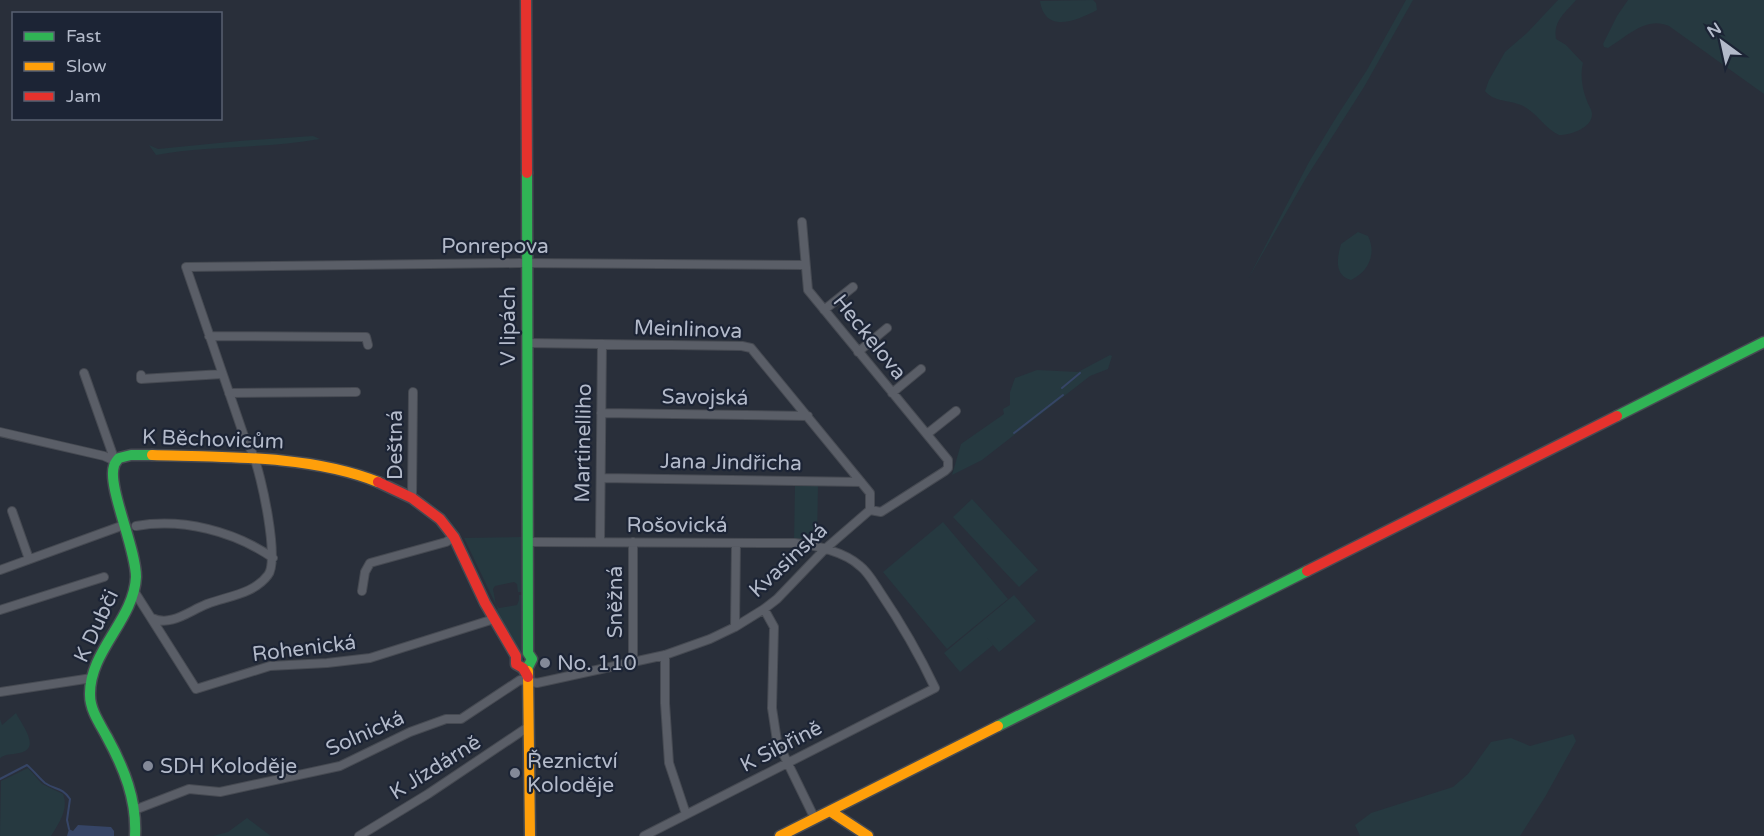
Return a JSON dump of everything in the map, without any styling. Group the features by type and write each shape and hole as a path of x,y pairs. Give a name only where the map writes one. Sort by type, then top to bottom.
{"street":[{"name":"V lipách","path":"526,0 528,653 532,659 526,674"},
{"name":"Heckelova","path":"802,222 808,290 948,460"},
{"name":"Ponrepova","path":"209,336 186,267 528,263 805,265"},
{"path":"824,310 853,287"},
{"path":"858,352 886,328"},
{"path":"152,618 162,622 172,620 206,604 257,587 271,573 273,542 254,457 245,439 209,336 366,337 368,345"},
{"path":"780,836 1764,342"},
{"name":"Meinlinova","path":"527,343 747,346 754,351 870,493 870,510"},
{"name":"Martinelliho","path":"600,542 603,344"},
{"path":"892,393 921,369"},
{"path":"84,373 115,461"},
{"path":"141,375 141,379 222,374"},
{"path":"229,393 356,392"},
{"name":"Deštná","path":"412,498 413,392"},
{"path":"927,434 956,411"},
{"name":"Savojská","path":"602,413 808,416"},
{"name":"K Běchovicům","path":"0,432 104,456 115,461 140,455 254,457 343,471 371,479 412,498 440,519 454,537 494,620 516,656 516,664 526,674"},
{"name":"Kvasinská","path":"526,674 537,683 665,655 710,639 735,627 764,609 792,584 825,549 870,510 881,513 906,498 945,471 948,468 948,460"},
{"name":"K Dubči","path":"115,461 113,479 136,573 134,591 123,620 92,678 90,691 91,703 96,716 126,775 136,809 135,836"},
{"name":"Jana Jindřicha","path":"601,478 861,482"},
{"path":"12,511 29,559"},
{"path":"136,526 154,523 204,527 252,545 273,558"},
{"path":"0,570 124,525"},
{"path":"362,591 365,572 370,563 446,542 454,537"},
{"name":"Rošovická","path":"528,542 800,544 825,549 860,566 870,577 917,650 934,688"},
{"name":"Sněžná","path":"633,542 633,661"},
{"path":"735,627 736,543"},
{"path":"0,610 104,576"},
{"name":"Rohenická","path":"134,591 196,689 270,666 370,658 494,620"},
{"path":"764,609 774,627 772,708 777,741 815,819"},
{"path":"516,656 521,652 528,653"},
{"path":"665,655 667,748 675,783 686,814"},
{"path":"526,674 530,836"},
{"name":"Solnická","path":"136,809 189,789 220,792 340,766 410,732 446,719 461,719 526,674"},
{"path":"0,692 92,678"},
{"name":"K Sibřině","path":"644,836 934,688"},
{"name":"K Jízdárně","path":"359,836 528,728"},
{"path":"830,811 868,836"}],"shaded area":[{"path":"1093,0 1097,10 1080,18 1062,22 1048,18 1040,1"},
{"path":"1406,0 1413,0 1364,87 1306,178 1248,279 1309,162 1367,70"},
{"path":"1558,0 1576,0 1558,22 1556,39 1566,45 1583,63 1583,87 1592,114 1585,127 1569,134 1559,135 1526,108 1516,103 1497,99 1485,91 1505,52 1527,33"},
{"path":"1628,0 1764,0 1764,94 1669,26 1645,25 1608,48 1604,47 1603,44 1617,16"},
{"path":"313,136 320,139 156,155 149,145 158,149"},
{"path":"1358,232 1368,236 1372,249 1371,256 1362,272 1351,280 1339,270 1338,255 1341,244"},
{"path":"1112,356 1108,369 1090,376 982,460 952,475 961,444 1004,414 1003,409 1010,405 1010,392 1015,378 1037,370 1078,372"},
{"path":"795,485 818,485 817,540 794,542"},
{"path":"972,499 1038,570 1019,587 953,517"},
{"path":"943,522 1008,599 947,649 883,572"},
{"path":"521,537 521,592 518,592 517,584 514,582 495,586 493,589 496,605 464,538"},
{"path":"519,595 523,595 522,651 517,651 494,610 498,609 496,605 499,608 517,605"},
{"path":"1014,595 1036,621 999,652 983,633 993,645 960,672 944,653"},
{"path":"16,713 26,730 30,742 29,747 26,751 0,758 0,719 2,725"},
{"path":"1573,734 1576,741 1520,836 1360,836 1355,825 1371,813 1453,787 1468,774 1491,742 1511,738 1530,746"},
{"path":"28,768 42,784 63,794 65,805 62,816 51,836 0,836 1,781"},
{"path":"247,818 271,836 213,836 228,832"}],"water":[{"path":"78,825 111,827 114,836 67,836 69,829 73,831"}],"waterway":[{"path":"1062,388 1080,373"},
{"path":"1014,433 1063,395"},
{"path":"0,779 27,765 45,783 61,791 70,799 67,820 69,829"}],"traffic: fast":[{"path":"523,668 528,667 532,659 528,653 527,173"},
{"path":"1617,416 1764,342"},
{"path":"135,836 132,797 119,760 94,711 90,695 96,664 128,607 136,577 132,550 114,488 114,465 119,458 131,455 152,455"},
{"path":"998,726 1307,571"}],"traffic: slow":[{"path":"152,455 237,457 296,462 352,473 378,482"},
{"path":"528,671 530,836"},
{"path":"780,836 998,726"},
{"path":"830,811 868,836"}],"traffic: jam":[{"path":"526,0 527,173"},
{"path":"1307,571 1617,416"},
{"path":"378,482 412,498 440,519 454,537 485,603 516,656 516,664 523,668 528,677"}],"place":[{"name":"No. 110","path":"545,663"},
{"name":"SDH Koloděje","path":"148,766"},
{"name":"Řeznictví Koloděje","path":"515,773"}]}
